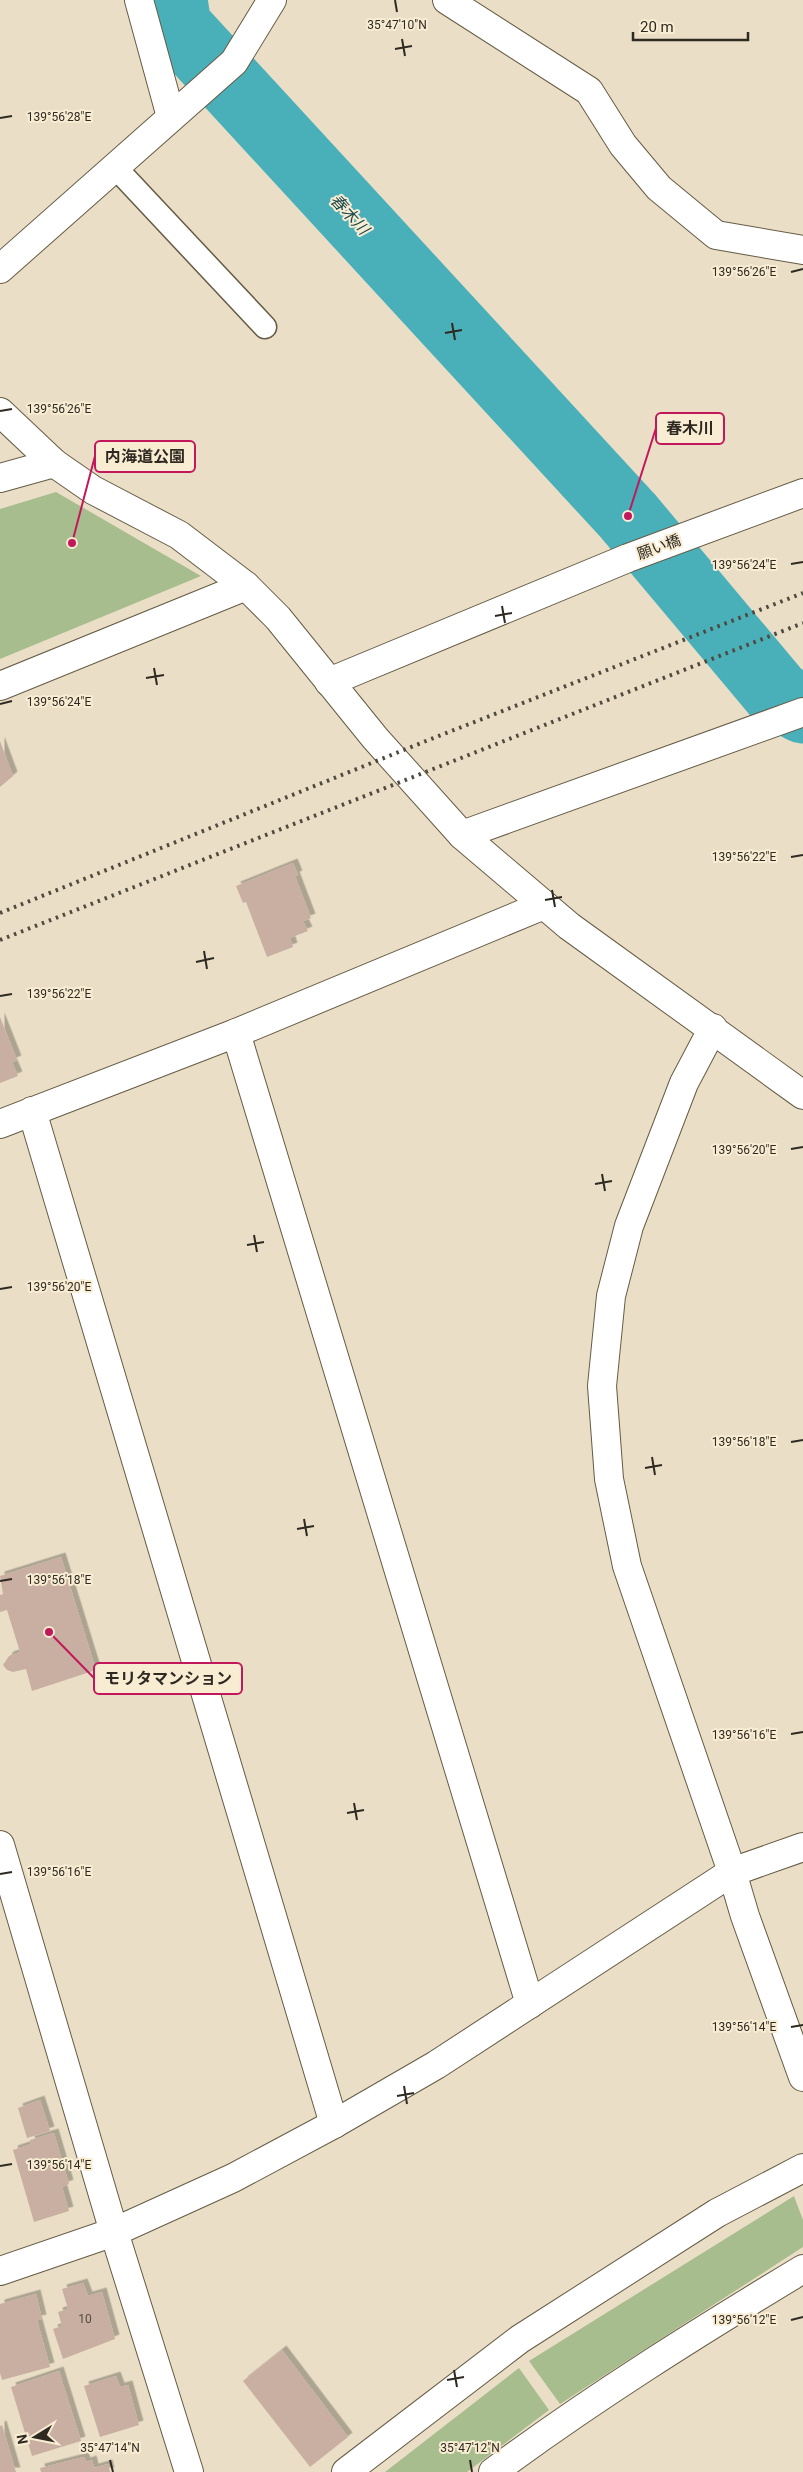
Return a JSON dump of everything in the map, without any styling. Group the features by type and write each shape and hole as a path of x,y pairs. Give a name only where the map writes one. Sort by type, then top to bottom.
{"street":[{"path":"139,0 171,117"},
{"path":"0,269 234,62 272,0"},
{"path":"447,0 589,91 624,145 659,188 716,235 803,250"},
{"path":"0,412 54,463 94,490 179,535 246,586 278,618 375,738 462,835 544,905 803,1095"},
{"path":"0,478 54,463"},
{"name":"願い橋","path":"329,682 628,558 803,492"},
{"path":"0,686 246,586"},
{"path":"462,835 792,716"},
{"path":"0,1124 236,1033 544,905"},
{"path":"712,1028 684,1083 629,1226 610,1296 602,1386 608,1479 627,1566 732,1872 745,1916 803,2077"},
{"path":"236,1033 530,2004"},
{"path":"32,1111 334,2124"},
{"path":"0,1845 114,2232 189,2472"},
{"path":"0,2270 114,2232 233,2178 334,2124 436,2065 732,1872 803,1847"},
{"path":"346,2472 520,2339 717,2213 803,2168"},
{"path":"493,2472 559,2423 691,2336 803,2269"}],"lane":[{"path":"115,167 265,327"}],"green space":[{"path":"56,492 201,576 0,659 0,509"},
{"path":"794,2196 803,2220 803,2247 560,2404 529,2361"},
{"path":"519,2368 549,2410 467,2472 385,2472"}],"building":[{"path":"0,741 13,776 0,787"},
{"path":"293,863 298,875 295,876 311,918 303,921 308,931 290,938 293,947 267,957 246,902 243,903 236,886"},
{"path":"0,1017 17,1060 12,1062 18,1076 0,1083"},
{"path":"61,1557 96,1670 32,1691 26,1669 13,1672 7,1670 3,1665 9,1656 20,1652 7,1610 0,1612 0,1595 3,1594 0,1576"},
{"path":"40,2100 50,2131 27,2138 18,2108"},
{"path":"54,2133 69,2184 62,2187 69,2211 34,2222 13,2150 31,2144 30,2140"},
{"path":"83,2283 88,2296 102,2292 115,2339 63,2359 53,2329 62,2326 58,2312 68,2309 62,2289"},
{"path":"36,2294 42,2319 37,2320 50,2367 2,2380 0,2373 0,2304"},
{"path":"282,2350 348,2437 310,2467 243,2381"},
{"path":"59,2371 81,2441 32,2456 11,2387"},
{"path":"116,2376 120,2387 128,2385 139,2425 100,2437 84,2386"},
{"path":"2,2425 16,2472 0,2472 0,2426"},
{"path":"84,2457 86,2462 92,2460 94,2468 108,2464 110,2472 41,2472 40,2468"}],"waterway":[{"name":"春木川","path":"173,0 177,26 628,516 779,696 803,709"}],"railway":[{"path":"0,913 426,741 803,593"},
{"path":"0,940 803,623"}],"place":[{"name":"春木川","path":"628,516"},
{"name":"内海道公園","path":"72,543"},
{"name":"モリタマンション","path":"49,1632"}]}
